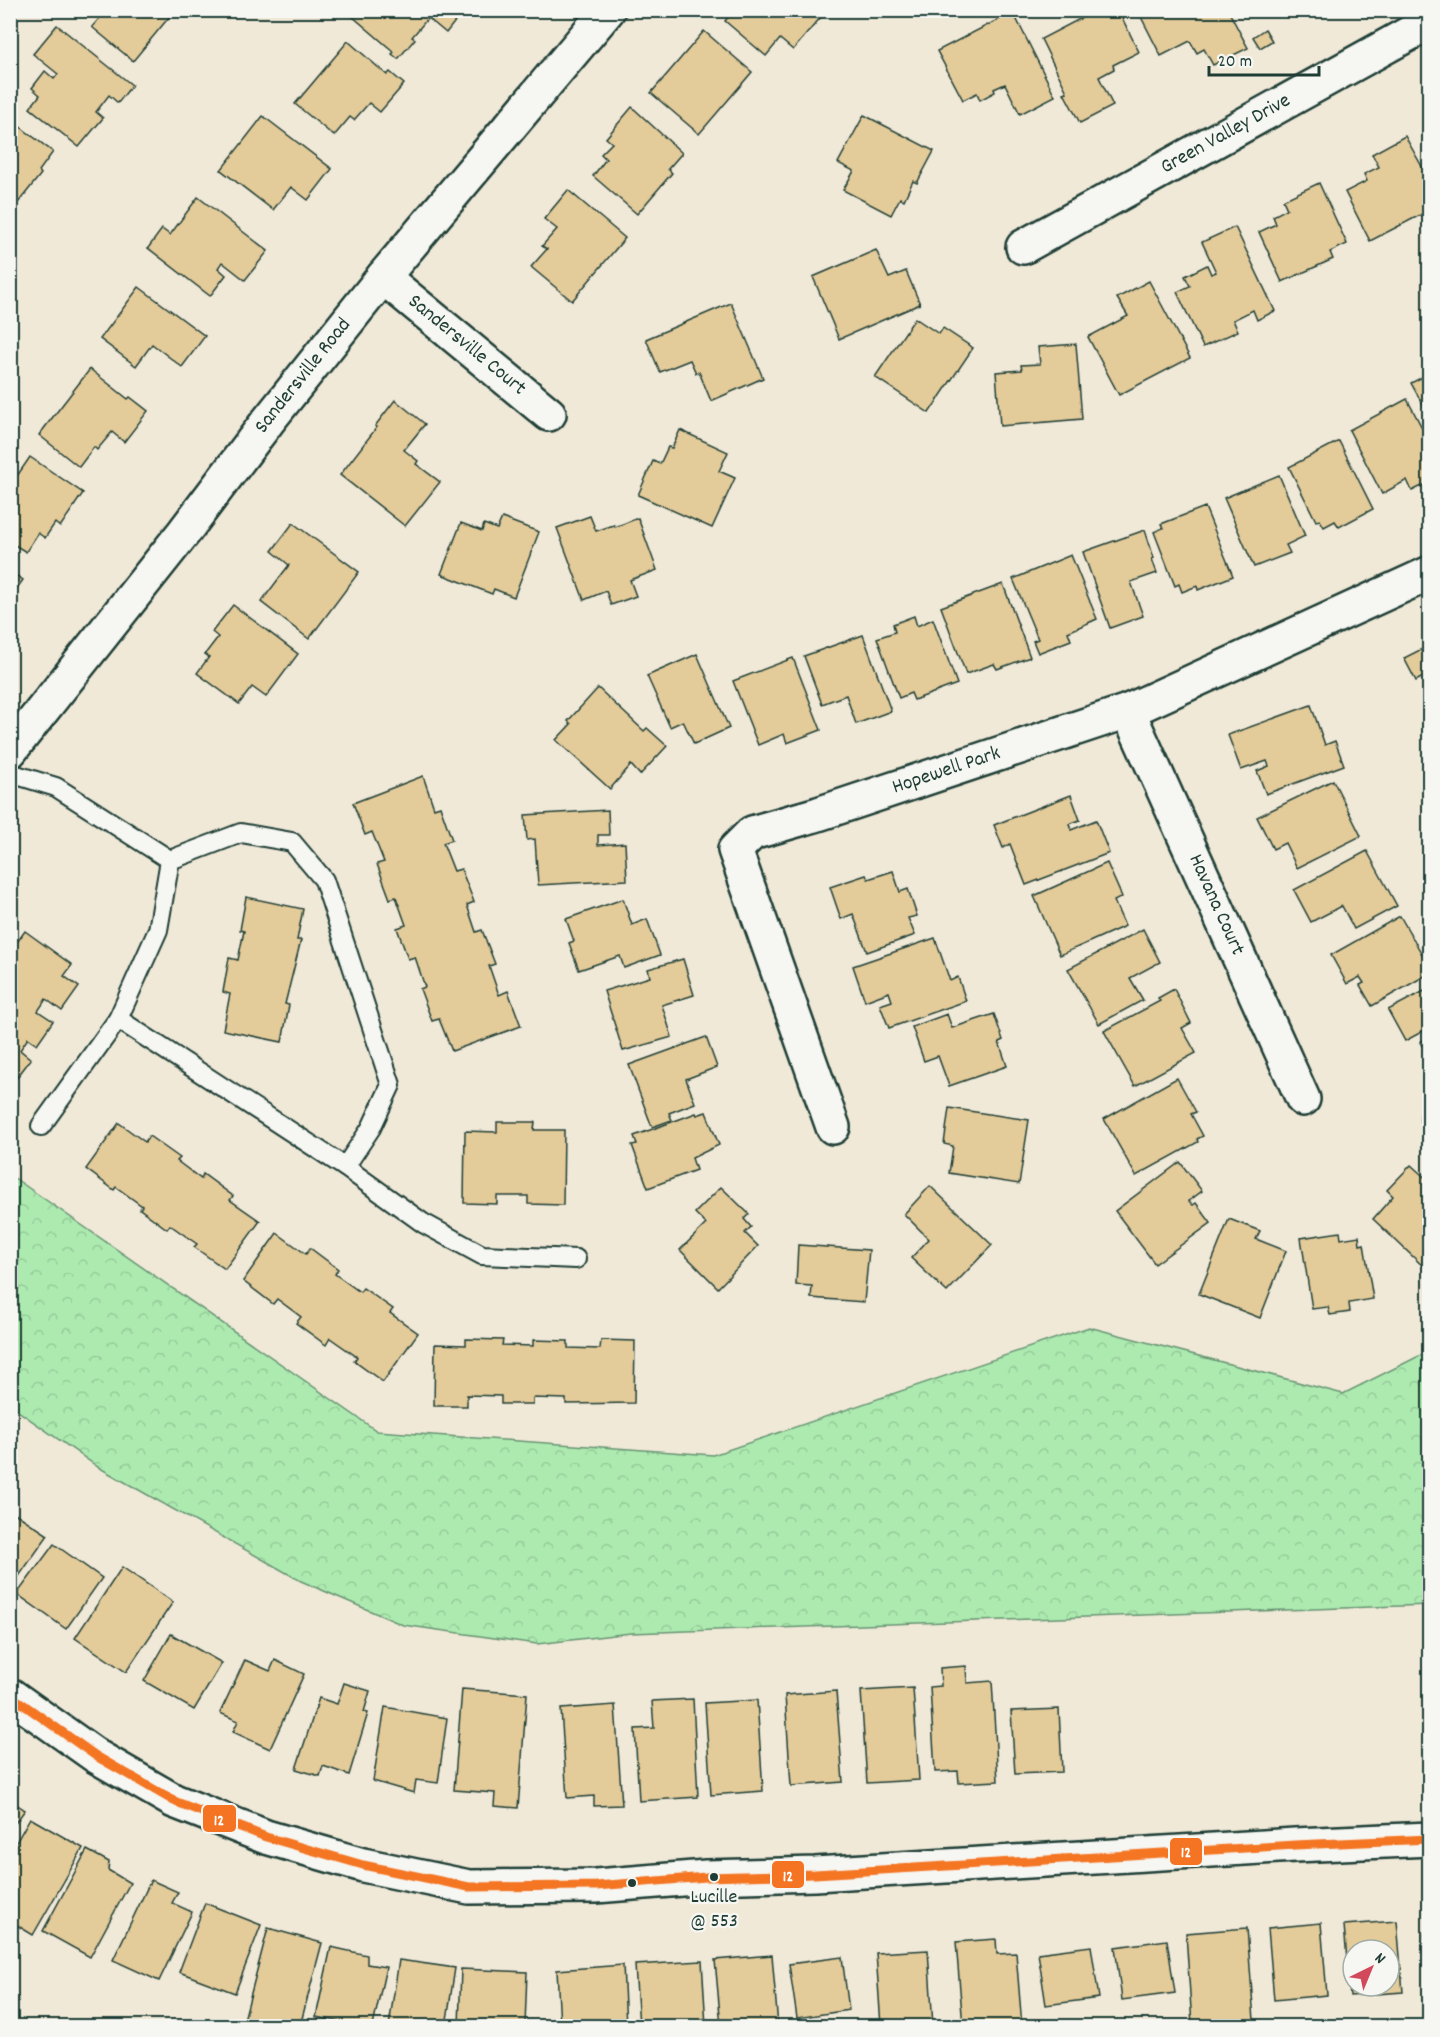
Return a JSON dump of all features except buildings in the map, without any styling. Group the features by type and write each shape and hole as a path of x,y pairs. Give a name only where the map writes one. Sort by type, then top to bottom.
{"street":[{"name":"Sandersville Road","path":"10,752 382,277 608,10"},
{"name":"Green Valley Drive","path":"1023,247 1430,22"},
{"name":"Sandersville Court","path":"382,277 549,414"},
{"name":"Hopewell Park","path":"833,1127 735,850 752,833 829,811 1128,711 1430,573"},
{"name":"Havana Court","path":"1128,711 1303,1099"},
{"path":"10,1695 96,1756 174,1801 266,1838 363,1865 469,1887 596,1886 706,1877 815,1874 1430,1839"}],"lane":[{"path":"10,773 56,787 170,860"},
{"path":"170,860 241,833 292,842 324,880 391,1085 370,1128 345,1167"},
{"path":"41,1126 118,1019 158,930 170,860"},
{"path":"118,1019 345,1167 423,1223 482,1255 576,1259"}],"green space":[{"path":"10,1175 377,1431 713,1455 1089,1327 1343,1394 1429,1351 1429,1605 631,1633 537,1644 403,1625 301,1581 98,1467 11,1406"}],"transit line":[{"name":"12","path":"10,1695 96,1756 174,1801 266,1837 363,1865 469,1887 596,1886 706,1877 815,1874 1430,1839"}],"place":[{"name":"Lucille @ 553","path":"714,1877"}]}
